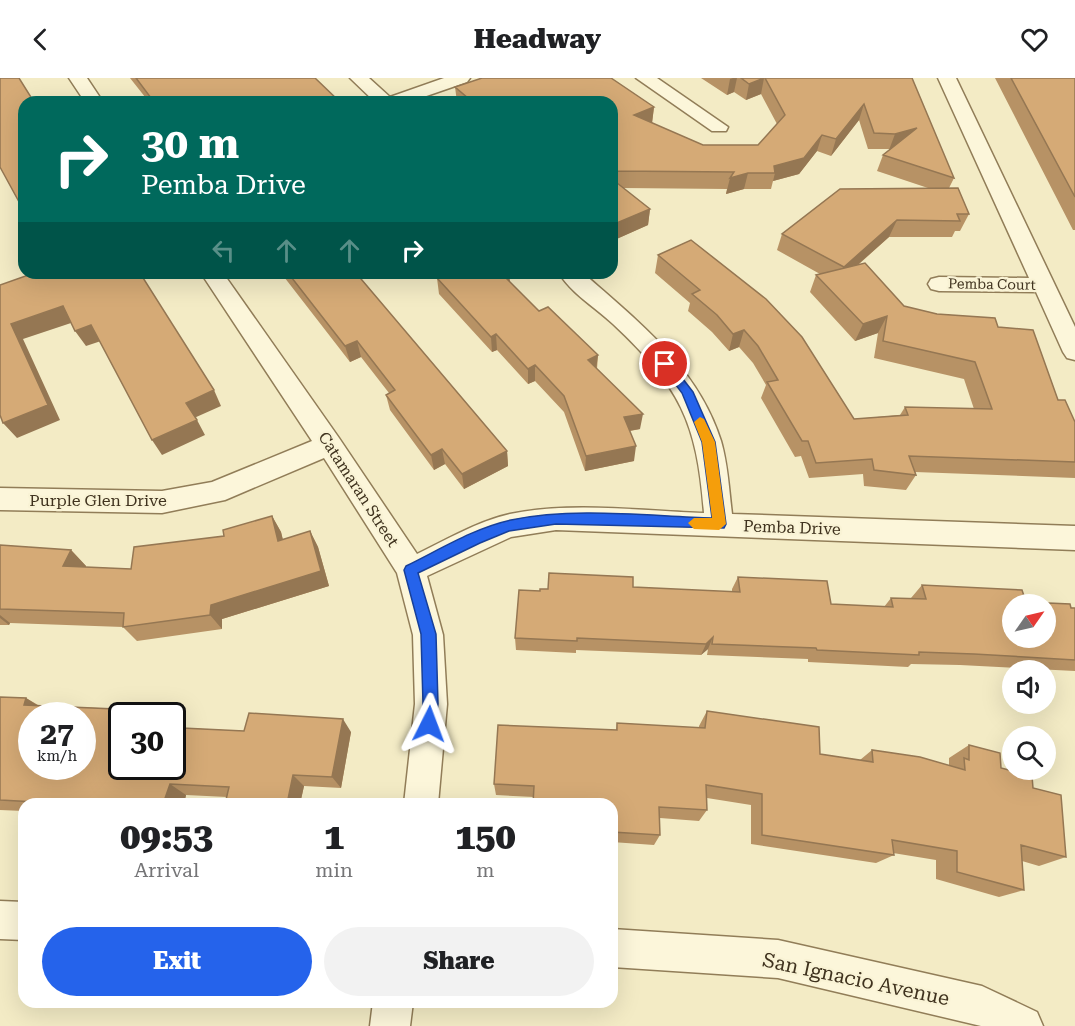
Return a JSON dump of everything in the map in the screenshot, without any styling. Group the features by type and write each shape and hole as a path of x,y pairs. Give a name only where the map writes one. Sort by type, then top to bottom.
{"street":[{"path":"78,78 90,96"},
{"path":"359,78 378,96"},
{"path":"409,96 461,78"},
{"path":"645,78 719,128"},
{"path":"947,78 1075,352"},
{"name":"Catamaran Street","path":"216,279 330,445 411,570 428,634 431,704 422,798"},
{"path":"576,279 654,351 687,392 708,442 719,524"},
{"name":"Pemba Court","path":"939,284 1044,285"},
{"name":"Purple Glen Drive","path":"0,500 162,502 215,492 330,445"},
{"name":"Pemba Drive","path":"411,570 475,539 509,526 556,519 1075,538"},
{"path":"0,920 18,921"},
{"name":"San Ignacio Avenue","path":"618,948 778,959 1023,1026"},
{"path":"390,1026 392,1008"}],"building":[{"path":"0,78 19,78 30,96 18,96 18,200 0,167"},
{"path":"136,78 315,78 334,96 150,96"},
{"path":"482,78 611,78 654,107 634,115 703,145 758,145 785,115 765,78 912,78 954,178 883,155 917,128 895,134 874,133 864,104 836,139 822,135 804,158 774,166 775,173 748,173 730,178 734,172 618,171 618,96 466,96 455,87"},
{"path":"741,78 764,78 749,84"},
{"path":"1011,78 1075,78 1075,197"},
{"path":"618,184 650,209 618,222"},
{"path":"958,188 969,214 957,214 960,221 897,220 844,267 782,234 840,189"},
{"path":"691,240 766,299 802,337 854,419 908,415 905,407 992,409 975,362 883,341 887,316 863,324 816,275 865,263 904,306 937,314 995,318 998,327 1033,330 1058,400 1065,400 1075,422 1075,462 909,456 916,475 874,470 872,459 816,463 808,441 802,441 767,382 778,380 758,346 744,330 733,334 717,315 692,294 700,290 658,255"},
{"path":"18,279 144,279 214,390 186,403 197,420 152,440 91,325 75,331 63,306 11,324 48,405 3,423 0,415 0,285"},
{"path":"293,279 361,279 507,451 462,474 442,449 431,455 386,395 395,390 357,341 345,346"},
{"path":"438,279 507,279 539,311 548,307 598,355 588,360 643,414 624,417 636,446 586,456 564,396 535,365 528,369 496,334 491,337"},
{"path":"272,516 278,541 310,531 321,571 211,605 210,615 123,627 124,613 0,609 0,545 71,550 63,566 131,569 134,547 224,536 223,530"},
{"path":"549,573 633,577 633,587 740,592 738,577 827,581 831,604 893,607 891,598 926,599 922,585 1022,590 1023,594 1002,594 1002,648 1056,648 1056,603 1070,604 1071,608 1075,608 1075,660 919,652 919,655 712,644 713,637 706,644 577,638 577,641 515,638 519,590 540,591 540,589 548,589"},
{"path":"0,697 26,698 25,702 18,702 18,780 96,780 96,708 108,709 108,780 186,780 186,728 244,731 249,713 343,719 332,777 293,775 288,798 226,798 229,787 170,784 165,798 18,798 18,801 0,800"},
{"path":"707,711 819,727 820,754 873,762 872,750 920,757 965,770 964,758 969,760 969,745 1000,753 1002,780 1032,780 1033,788 1061,795 1066,857 1021,845 1024,890 957,872 957,851 892,840 894,855 762,835 762,794 706,785 707,810 659,807 660,835 618,832 618,798 533,798 534,786 494,784 498,725 617,730 617,723 705,728"}],"slow traffic":[{"path":"694,523 719,524 708,442 700,422"}],"route":[{"path":"429,724 431,704 428,634 411,570 475,539 509,526 556,519 719,524 708,442 687,392 665,364"}]}
